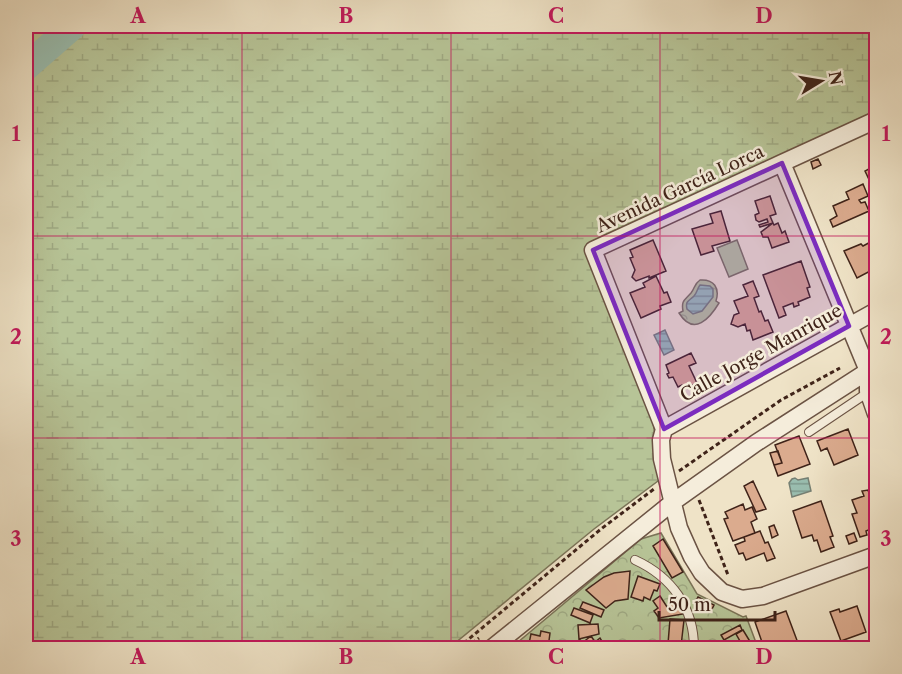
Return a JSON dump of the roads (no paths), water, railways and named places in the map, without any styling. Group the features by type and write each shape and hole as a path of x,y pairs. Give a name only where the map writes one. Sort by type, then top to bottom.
{"street":[{"path":"782,163 876,120"},
{"name":"Avenida García Lorca","path":"876,414 872,382 782,163 593,250 664,429 661,440 662,459 679,528 692,557 712,584 732,597 753,598 774,593 876,555"},
{"name":"Calle Jorge Manrique","path":"664,429 876,311"},
{"path":"492,648 673,502 756,443 872,382"}],"lane":[{"path":"809,432 872,382"},
{"path":"635,560 665,579 680,597 690,618 694,648"}],"waterway":[{"path":"26,67 73,26"}]}
